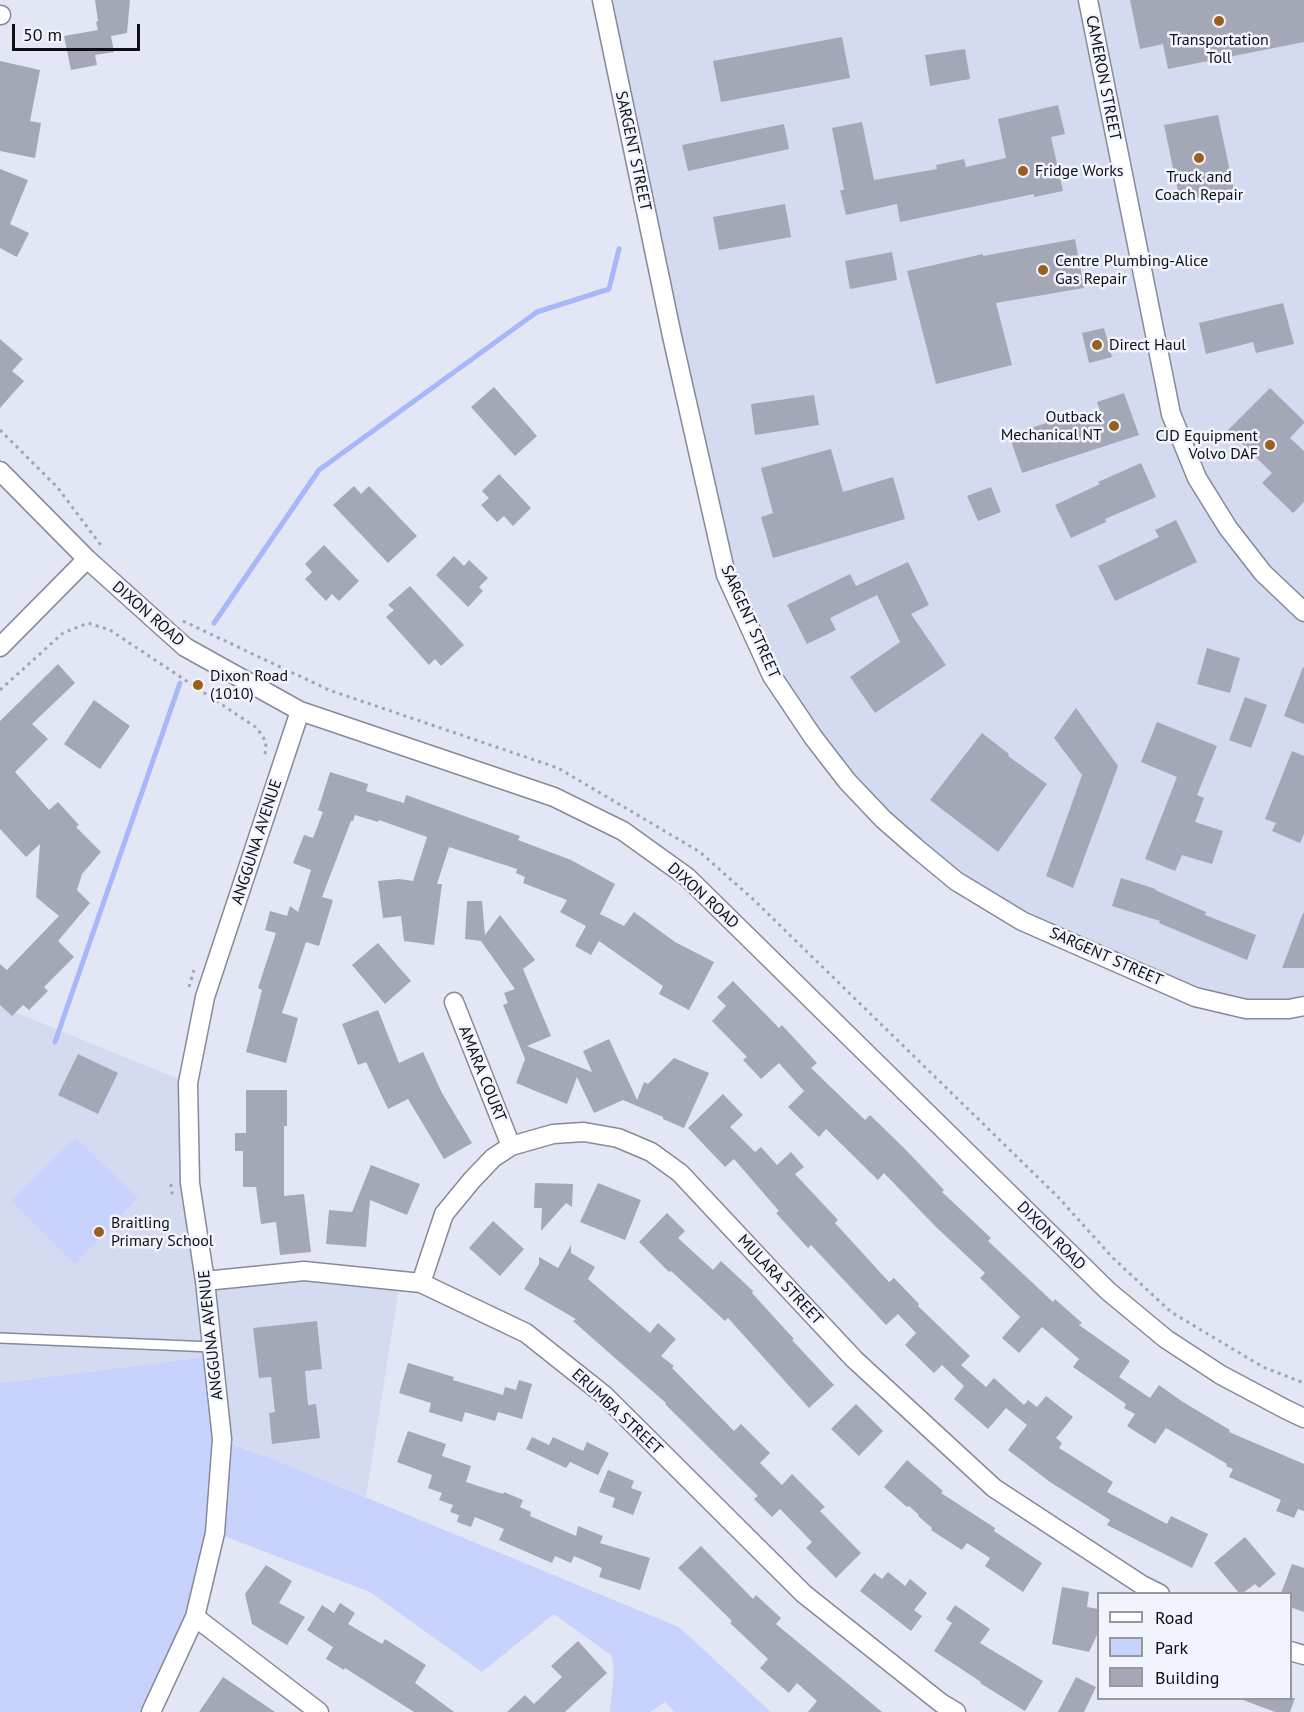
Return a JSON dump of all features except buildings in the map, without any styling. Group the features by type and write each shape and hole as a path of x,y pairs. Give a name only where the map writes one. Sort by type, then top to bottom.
{"street":[{"name":"SARGENT STREET","path":"602,0 672,336 726,575 772,676 813,737 847,781 915,848 956,881 1022,921 1195,997 1246,1009 1289,1009 1304,1006"},
{"name":"CAMERON STREET","path":"1088,0 1172,414 1197,478 1228,528 1263,573 1304,612"},
{"name":"DIXON ROAD","path":"0,471 87,559 185,647 300,711 554,797 623,831 687,877 1108,1291 1166,1339 1221,1375 1304,1418"},
{"path":"0,647 87,559"},
{"name":"ANGGUNA AVENUE","path":"151,1712 195,1617 215,1533 222,1440 205,1281 190,1183 188,1083 205,997 300,711"},
{"name":"AMARA COURT","path":"454,1002 511,1146"},
{"name":"MULARA STREET","path":"421,1283 444,1214 493,1158 511,1146 553,1134 584,1132 618,1138 651,1152 680,1173 854,1359 994,1488 1142,1585 1158,1592"},
{"name":"ERUMBA STREET","path":"205,1281 304,1271 421,1283 526,1333 595,1388 804,1594 941,1703 956,1712"},
{"path":"195,1617 319,1712"}],"lane":[{"path":"0,1338 212,1347"}],"path":[{"path":"0,430 58,488 101,546 110,554"},
{"path":"178,618 330,690 558,768 700,852 780,925 1058,1197 1113,1258 1172,1312 1263,1367 1304,1383"},
{"path":"0,690 63,633 88,623 110,630 257,728 266,742 265,760"},
{"path":"187,993 197,960"},
{"path":"171,1179 174,1200"}],"shaded area":[{"path":"602,0 1304,0 1304,1006 1195,997 956,881 813,737 726,575"},
{"name":"Braitling Primary School","path":"0,1006 188,1083 206,1281 304,1271 400,1281 366,1497 222,1439 213,1356 0,1383"}],"green space":[{"path":"75,1137 138,1198 75,1264 11,1201"},
{"path":"213,1356 222,1440 679,1627 771,1712 675,1712 665,1702 650,1712 610,1712 614,1671 612,1656 554,1614 482,1672 370,1592 216,1533 151,1712 0,1712 0,1383"}],"waterway":[{"path":"214,623 319,470 537,312 609,289 619,249"},
{"path":"55,1042 180,683"}],"place":[{"name":"Transportation Toll","path":"1219,21"},
{"name":"Truck and Coach Repair","path":"1199,158"},
{"name":"Fridge Works","path":"1023,171"},
{"name":"Centre Plumbing-Alice Gas Repair","path":"1043,270"},
{"name":"Direct Haul","path":"1097,345"},
{"name":"Outback Mechanical NT","path":"1114,426"},
{"name":"CJD Equipment Volvo DAF","path":"1270,445"},
{"name":"Dixon Road (1010)","path":"198,685"},
{"name":"Braitling Primary School","path":"99,1232"}]}
